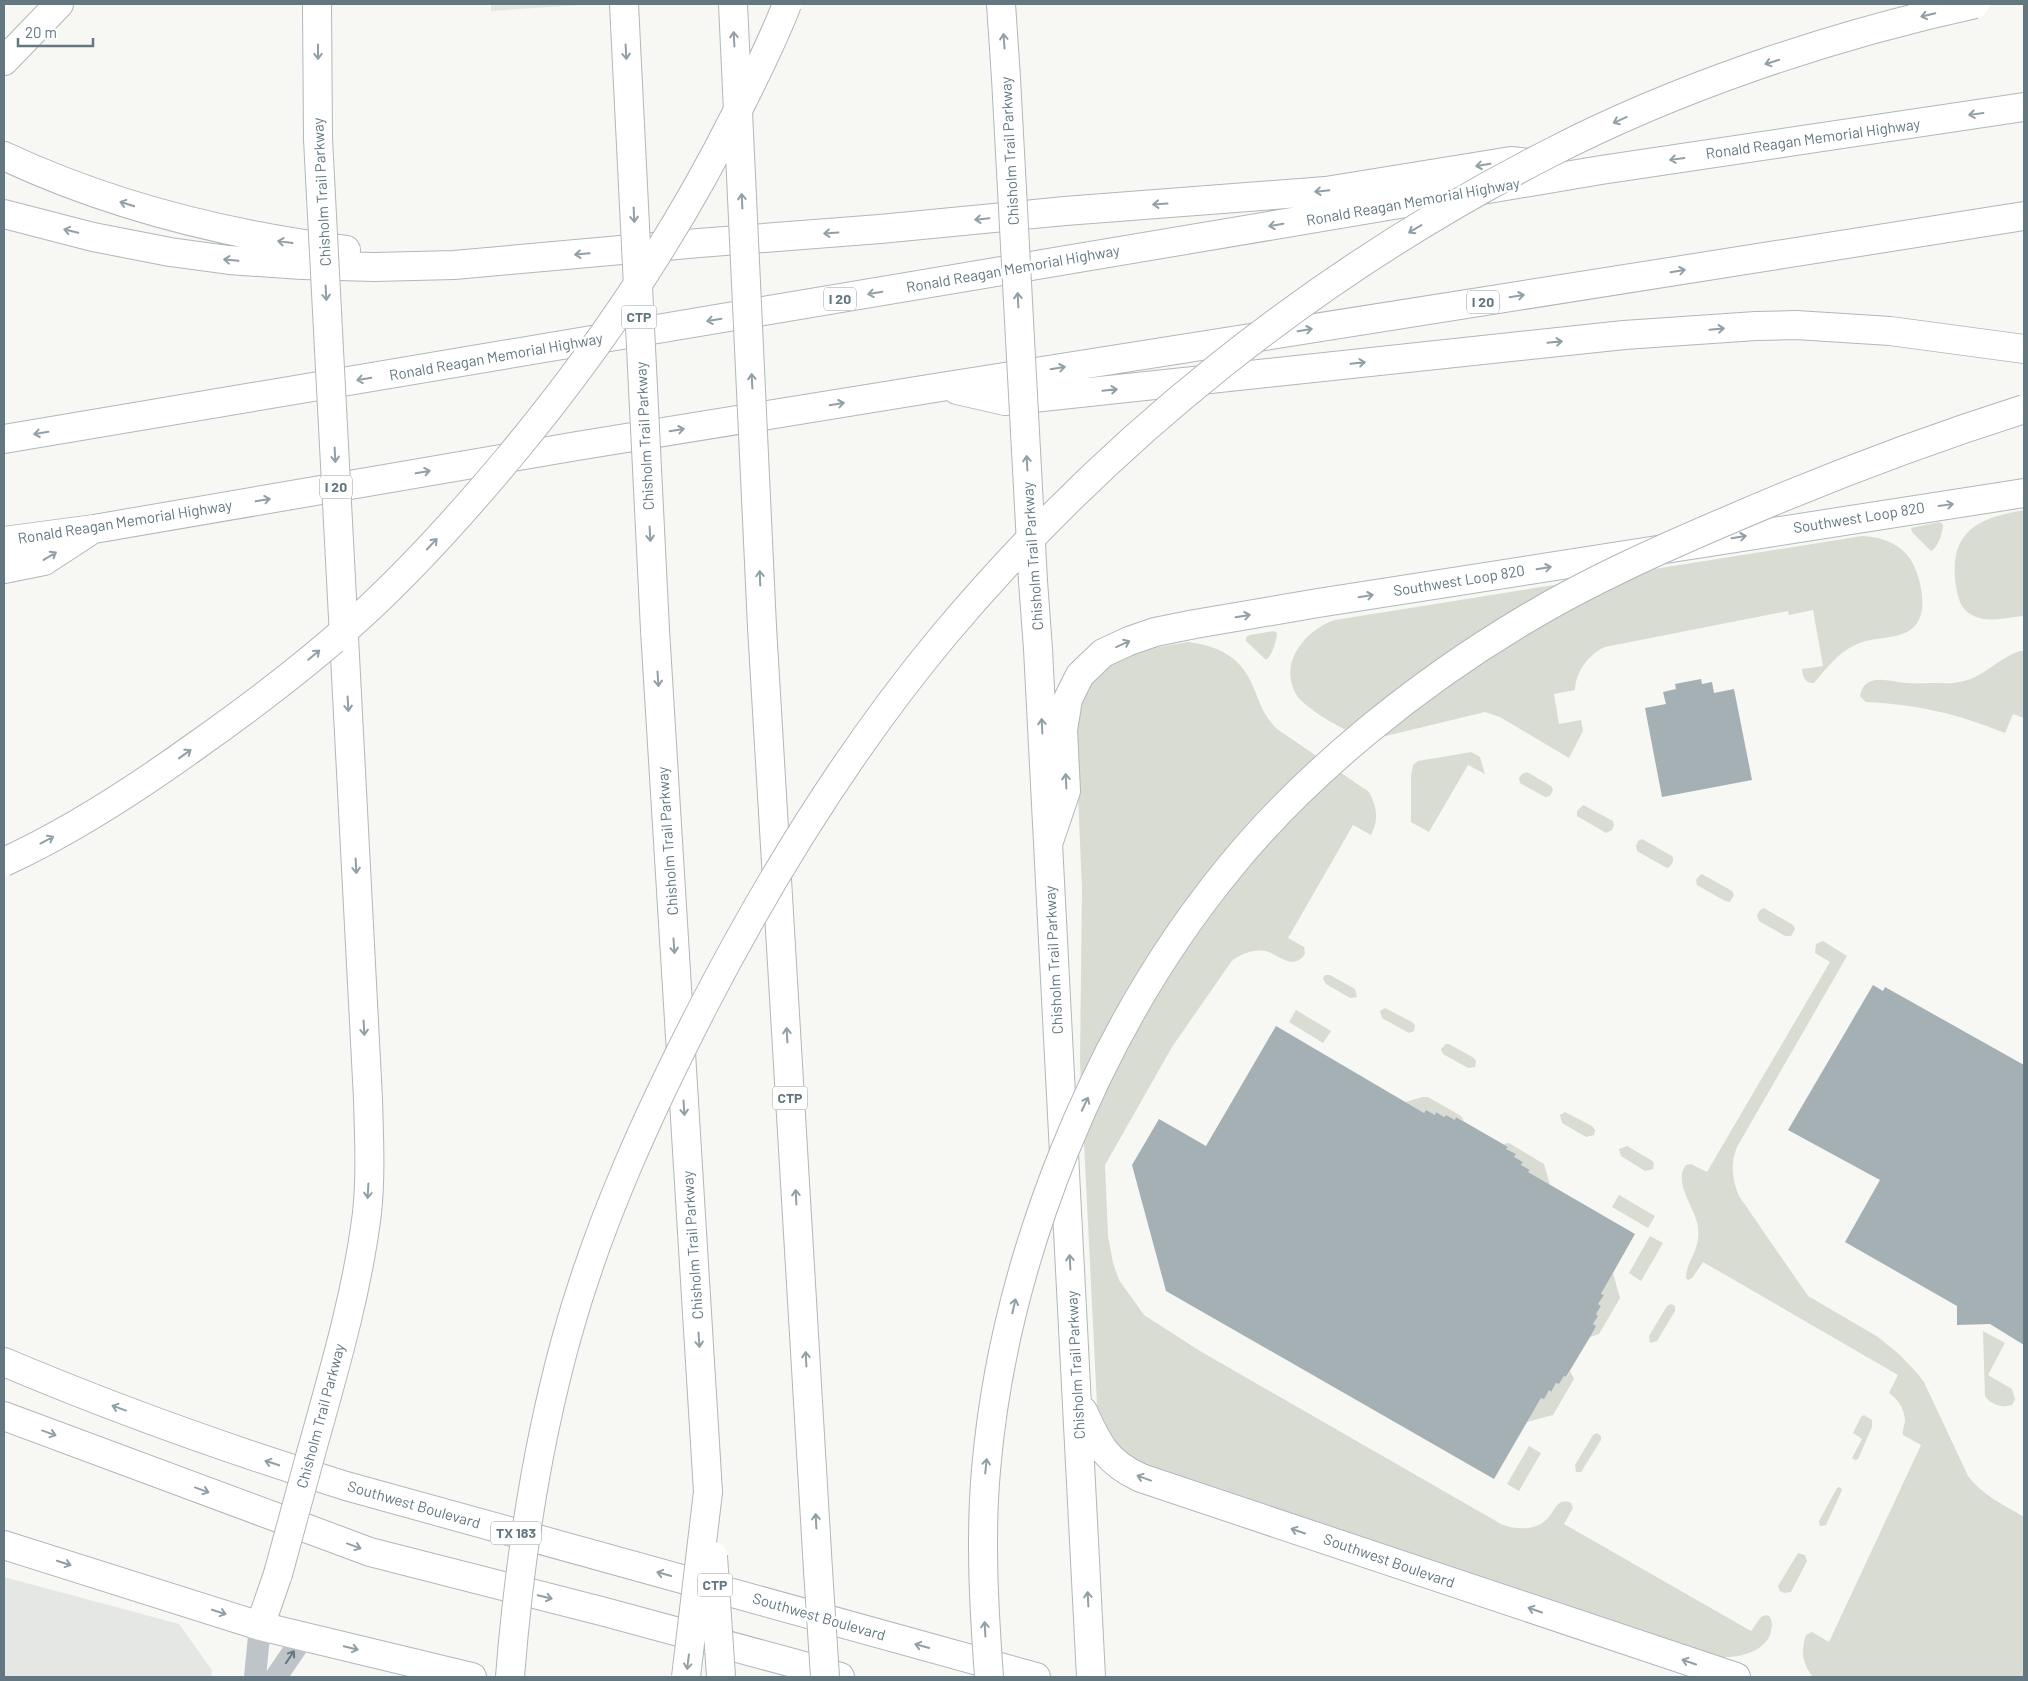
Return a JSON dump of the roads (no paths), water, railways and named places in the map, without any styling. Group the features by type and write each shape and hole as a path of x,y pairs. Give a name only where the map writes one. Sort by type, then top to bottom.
{"main road":[{"path":"4,61 59,4"},
{"name":"Chisholm Trail Parkway","path":"260,1626 278,1574 341,1344 367,1212 369,1166 368,1099 318,139 317,4"},
{"name":"Chisholm Trail Parkway","path":"624,4 655,630 721,1677"},
{"name":"CTP","path":"732,4 762,627 825,1677"},
{"path":"4,862 86,819 142,784 232,720 291,675 365,612 428,550 539,422 616,318 693,195 722,144 788,4"},
{"name":"Chisholm Trail Parkway","path":"1001,4 1048,844 1091,1677"},
{"path":"510,1677 522,1553 535,1473 552,1393 590,1261 620,1184 664,1084 764,895 799,836 839,775 887,708 943,636 1047,523 1093,478 1182,397 1290,312 1407,234 1483,188 1551,152 1624,118 1695,89 1762,65 1869,31 1975,4"},
{"name":"Ronald Reagan Memorial Highway","path":"4,439 1601,170 2024,107"},
{"path":"4,156 84,190 151,212 278,241 454,265"},
{"path":"4,214 93,237 170,252 229,260 374,267 454,265 699,243 880,230 1065,211 1326,191 1510,161 1601,170"},
{"name":"Ronald Reagan Memorial Highway","path":"4,541 94,528 941,387 2024,216"},
{"path":"941,387 1005,401 1624,335 1756,326 1796,325 1890,331 2024,350"},
{"path":"988,1677 982,1555 986,1466 1004,1353 1017,1293 1034,1234 1072,1132 1133,1010 1194,913 1232,864 1271,821 1314,779 1408,698 1464,658 1531,616 1577,590 1634,562 1805,487 1908,447 2024,409"},
{"name":"Southwest Loop 820","path":"1048,844 1066,790 1063,730 1068,699 1080,675 1103,653 1129,641 1155,632 1187,625 2024,493"},
{"path":"4,570 44,561 94,528"},
{"name":"Southwest Boulevard","path":"4,1362 78,1393 268,1461 346,1486 1036,1677"},
{"name":"Southwest Boulevard","path":"1077,1400 1100,1445 1110,1459 1123,1470 1141,1478 1736,1677"},
{"path":"4,1416 370,1552 614,1615 840,1677"},
{"path":"686,1677 708,1492"},
{"path":"10,1547 260,1626 472,1677"}],"street":[{"path":"255,1677 260,1626"},
{"path":"276,1677 304,1636"}]}
